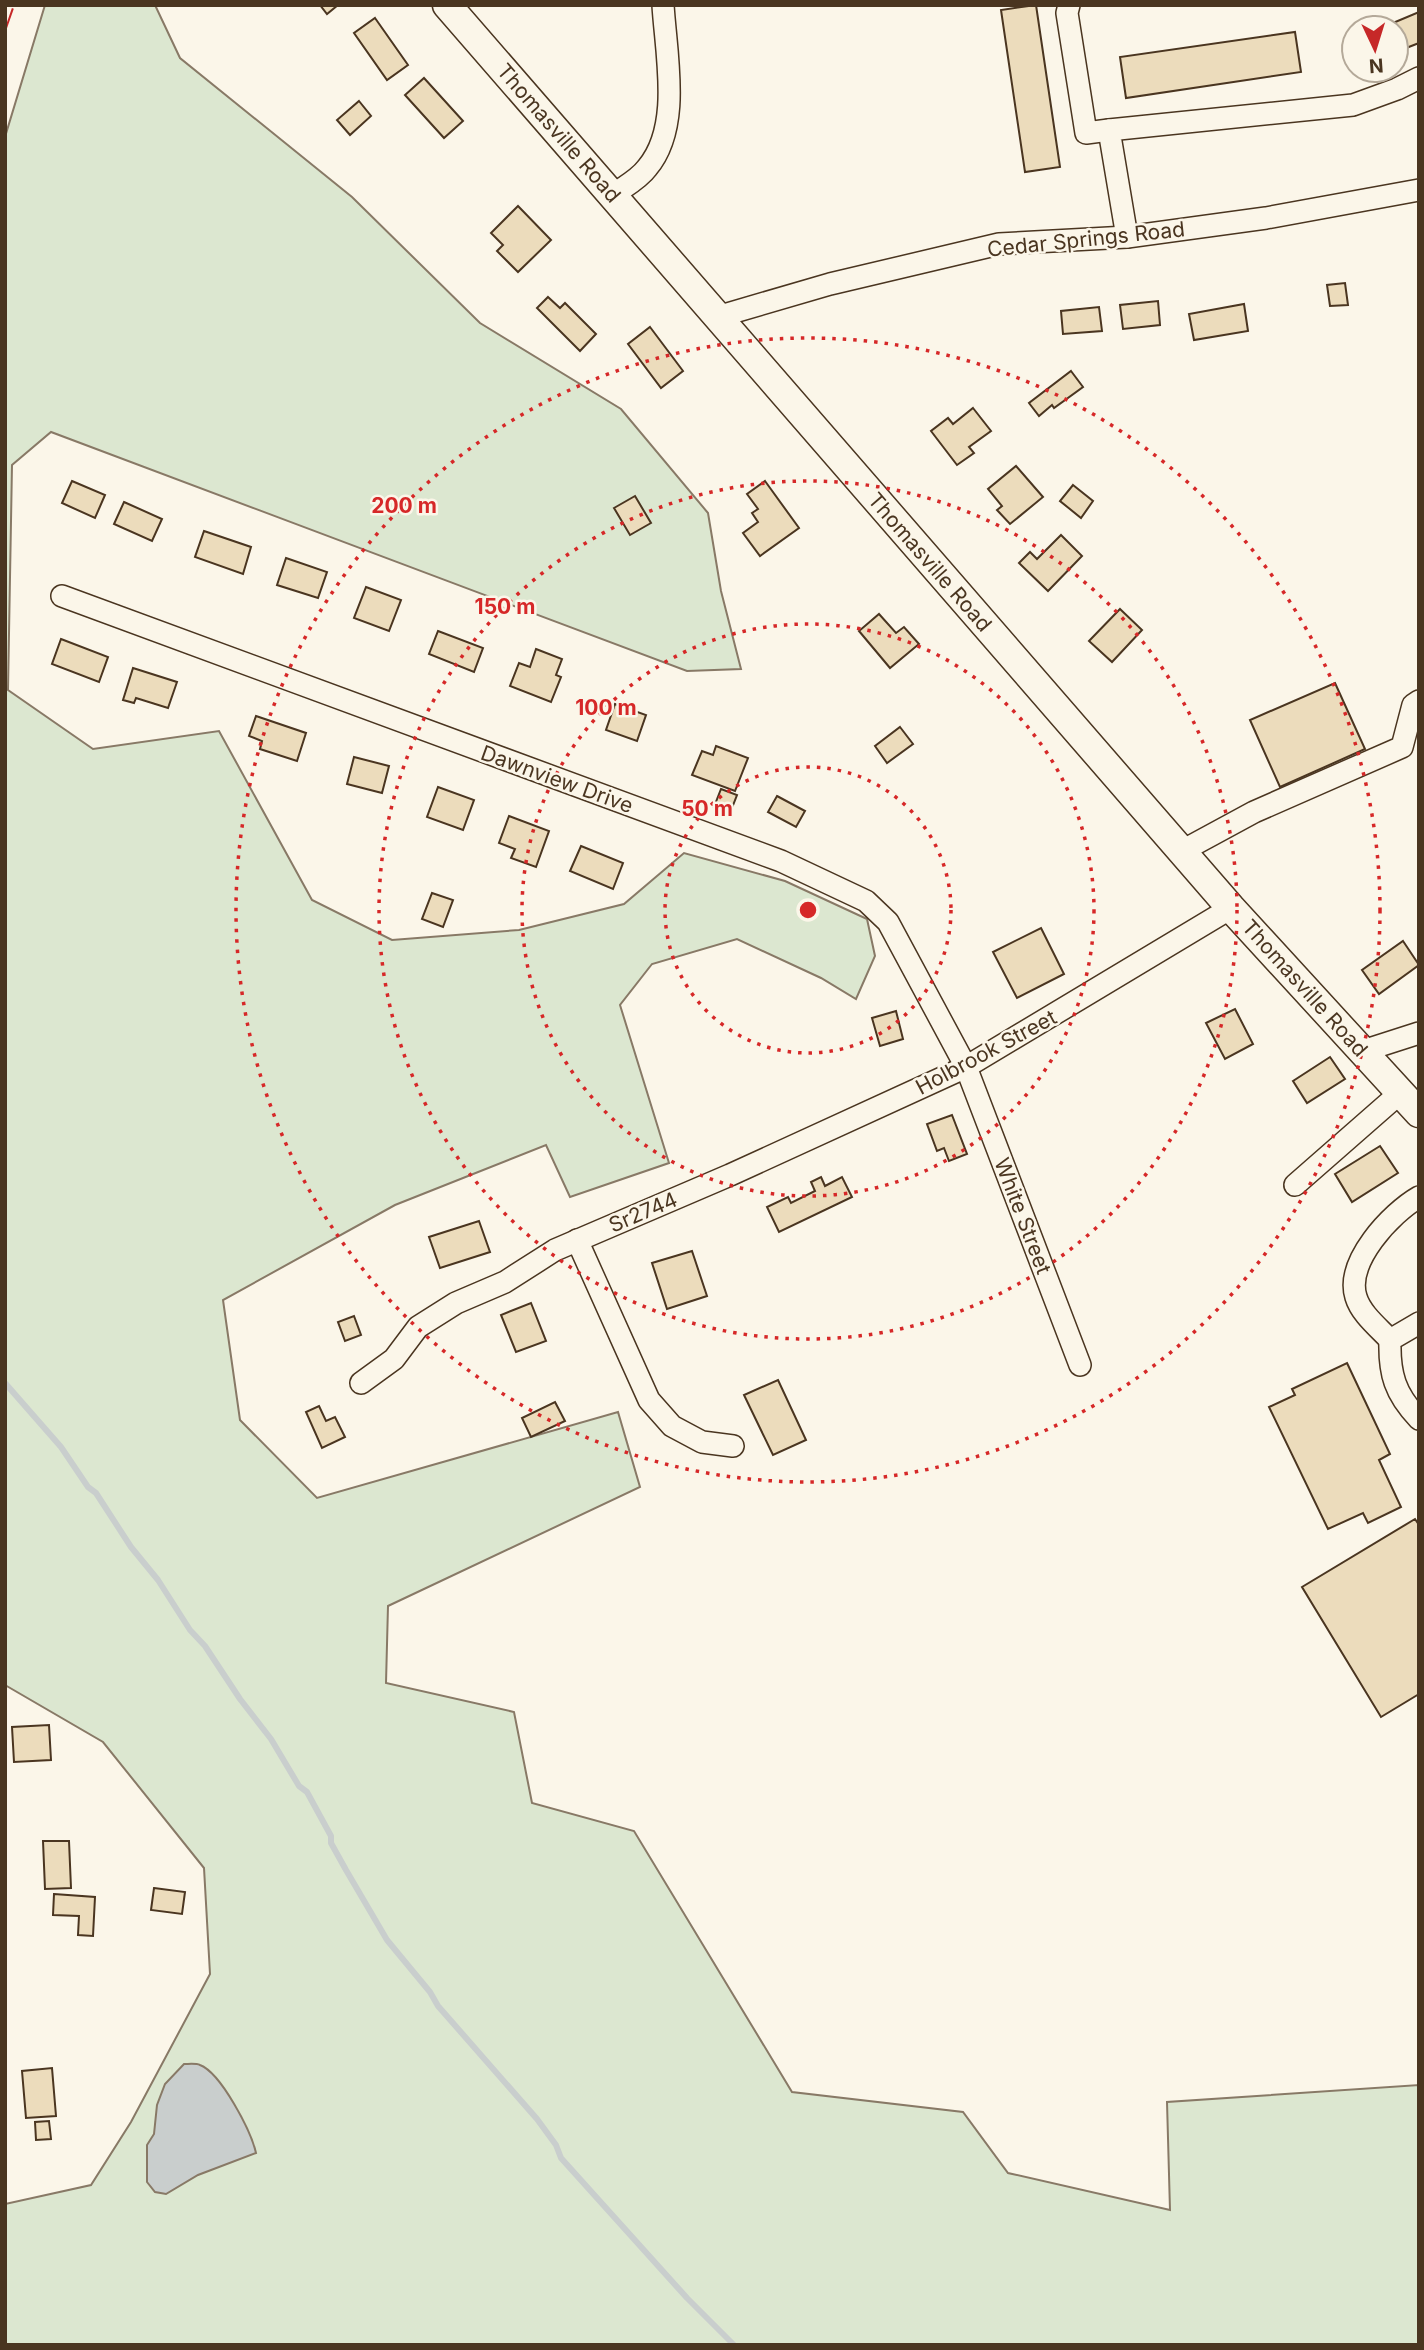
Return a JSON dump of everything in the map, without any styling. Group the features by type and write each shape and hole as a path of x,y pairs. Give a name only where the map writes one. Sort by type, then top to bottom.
{"main road":[{"name":"Thomasville Road","path":"447,5 1231,908 1410,1103"}],"street":[{"path":"613,195 647,169 665,139 669,106 663,5"},
{"path":"1069,5 1067,13 1086,133 1353,104 1397,89 1419,78"},
{"path":"1110,130 1127,237"},
{"name":"Cedar Springs Road","path":"717,317 830,284 999,244 1127,237 1266,218 1419,190"},
{"name":"Dawnview Drive","path":"62,596 781,861 866,901 888,922 966,1067"},
{"path":"1182,851 1254,812 1402,747 1413,705 1419,701"},
{"name":"Holbrook Street","path":"730,1175 966,1067 1231,908"},
{"path":"1363,1051 1419,1033"},
{"name":"White Street","path":"966,1067 1080,1364"},
{"path":"1295,1185 1410,1103"},
{"name":"Sr2744","path":"360,1383 394,1359 418,1327 456,1303 505,1282 555,1250 730,1175"},
{"path":"1419,1196 1405,1205 1374,1236 1357,1270 1356,1297 1367,1315 1390,1340 1390,1366 1398,1394 1419,1419"},
{"path":"577,1240 649,1400 672,1426 702,1442 733,1446"},
{"path":"1390,1340 1419,1323"}],"green space":[{"path":"45,5 155,5 180,58 352,197 480,323 621,409 708,513 721,591 741,669 687,671 51,432 12,465 8,690 93,749 219,731 312,900 392,940 519,930 624,904 684,853 785,881 867,919 875,956 856,999 821,978 737,939 652,964 620,1005 669,1163 570,1197 546,1145 395,1205 223,1300 240,1420 317,1498 618,1412 640,1487 388,1606 386,1683 514,1712 532,1803 634,1831 792,2092 963,2112 1008,2173 1170,2210 1167,2102 1419,2085 1419,2345 5,2345 5,2204 91,2185 131,2122 210,1974 204,1868 103,1742 5,1685 5,137"}],"shaded area":[{"path":"184,2064 200,2065 217,2079 242,2118 256,2153 198,2175 166,2194 155,2192 147,2182 147,2145 154,2134 157,2105 165,2084"}],"building":[{"path":"320,5 338,5 327,14"},
{"path":"1036,5 1060,167 1025,172 1001,10"},
{"path":"1419,12 1419,43 1410,47 1410,16"},
{"path":"375,18 408,65 387,80 354,33"},
{"path":"1295,32 1301,72 1126,98 1120,57"},
{"path":"424,78 463,121 444,138 405,95"},
{"path":"359,101 371,116 350,135 337,120"},
{"path":"518,206 551,240 518,272 497,251 503,245 491,233"},
{"path":"1345,283 1348,305 1330,306 1327,285"},
{"path":"548,297 560,308 565,303 596,334 580,351 537,308"},
{"path":"1158,301 1160,325 1123,329 1120,305"},
{"path":"1244,304 1248,331 1194,340 1189,314"},
{"path":"1099,307 1102,331 1063,334 1061,311"},
{"path":"650,327 683,371 661,388 628,344"},
{"path":"1071,371 1083,387 1039,416 1029,403"},
{"path":"973,408 991,431 969,447 974,453 957,465 931,431 948,418 953,424"},
{"path":"1016,466 1043,497 1010,524 997,510 1002,506 988,489"},
{"path":"72,481 105,495 95,518 62,503"},
{"path":"765,481 799,528 760,556 743,533 758,522 752,513 758,509 747,494"},
{"path":"1073,485 1093,501 1081,518 1060,501"},
{"path":"635,496 651,523 630,535 614,508"},
{"path":"124,502 162,519 152,541 114,524"},
{"path":"204,531 251,547 243,574 195,557"},
{"path":"1061,535 1082,556 1048,591 1019,563 1030,552 1037,559"},
{"path":"286,558 327,572 318,598 277,585"},
{"path":"366,587 401,600 389,631 354,618"},
{"path":"1120,609 1142,630 1112,662 1089,641"},
{"path":"879,614 896,633 904,627 919,644 890,668 859,631"},
{"path":"438,631 483,648 474,672 429,654"},
{"path":"61,639 108,657 99,682 52,664"},
{"path":"536,649 562,659 556,675 561,677 551,702 510,686 519,663 530,667"},
{"path":"133,668 177,682 168,708 136,698 134,703 123,700"},
{"path":"1335,683 1365,749 1280,787 1250,720"},
{"path":"615,704 646,715 637,741 606,730"},
{"path":"256,716 306,733 297,761 260,749 262,741 249,736"},
{"path":"900,727 913,744 887,763 875,746"},
{"path":"716,746 748,758 735,791 692,775 702,751 713,755"},
{"path":"354,757 389,766 382,793 347,784"},
{"path":"438,787 474,800 463,830 427,817"},
{"path":"721,789 737,795 730,813 714,807"},
{"path":"777,796 805,811 796,827 768,812"},
{"path":"509,816 549,831 536,867 511,858 515,849 499,843"},
{"path":"581,846 623,863 613,889 570,871"},
{"path":"432,893 453,900 443,927 422,919"},
{"path":"1041,928 1064,974 1017,998 993,952"},
{"path":"1403,941 1419,965 1379,994 1362,970"},
{"path":"1235,1009 1253,1044 1225,1059 1206,1023"},
{"path":"896,1011 903,1039 880,1046 872,1018"},
{"path":"1330,1057 1345,1079 1307,1103 1293,1081"},
{"path":"952,1115 967,1154 949,1161 944,1148 937,1151 927,1124"},
{"path":"1380,1146 1398,1173 1352,1202 1335,1174"},
{"path":"821,1177 825,1186 842,1177 852,1197 779,1232 767,1207 788,1197 791,1203 815,1191 811,1182"},
{"path":"479,1221 490,1252 440,1268 429,1237"},
{"path":"692,1251 707,1296 667,1309 652,1263"},
{"path":"531,1303 546,1341 516,1352 501,1315"},
{"path":"354,1316 361,1335 345,1341 338,1322"},
{"path":"1347,1363 1390,1454 1379,1460 1401,1507 1368,1523 1363,1513 1328,1529 1269,1407 1295,1395 1292,1389"},
{"path":"778,1380 806,1440 773,1455 744,1395"},
{"path":"555,1402 565,1421 531,1437 522,1418"},
{"path":"319,1406 326,1421 335,1417 345,1437 322,1448 306,1412"},
{"path":"1415,1519 1419,1525 1419,1694 1381,1717 1302,1587"},
{"path":"49,1725 51,1760 14,1762 12,1727"},
{"path":"43,1841 69,1841 71,1888 45,1889"},
{"path":"154,1888 185,1892 182,1914 151,1910"},
{"path":"54,1894 95,1897 93,1936 78,1935 79,1916 53,1915"},
{"path":"52,2068 56,2116 26,2118 22,2071"},
{"path":"49,2121 51,2139 36,2140 35,2122"}],"waterway":[{"path":"5,1383 61,1447 88,1487 96,1493 190,1630 205,1646 240,1699 271,1739 299,1786 307,1792 331,1836 331,1843 387,1940 430,1992 438,2006 537,2119 556,2145 561,2158 687,2298 734,2345"}],"power":[{"path":"5,31 14,5"}]}
